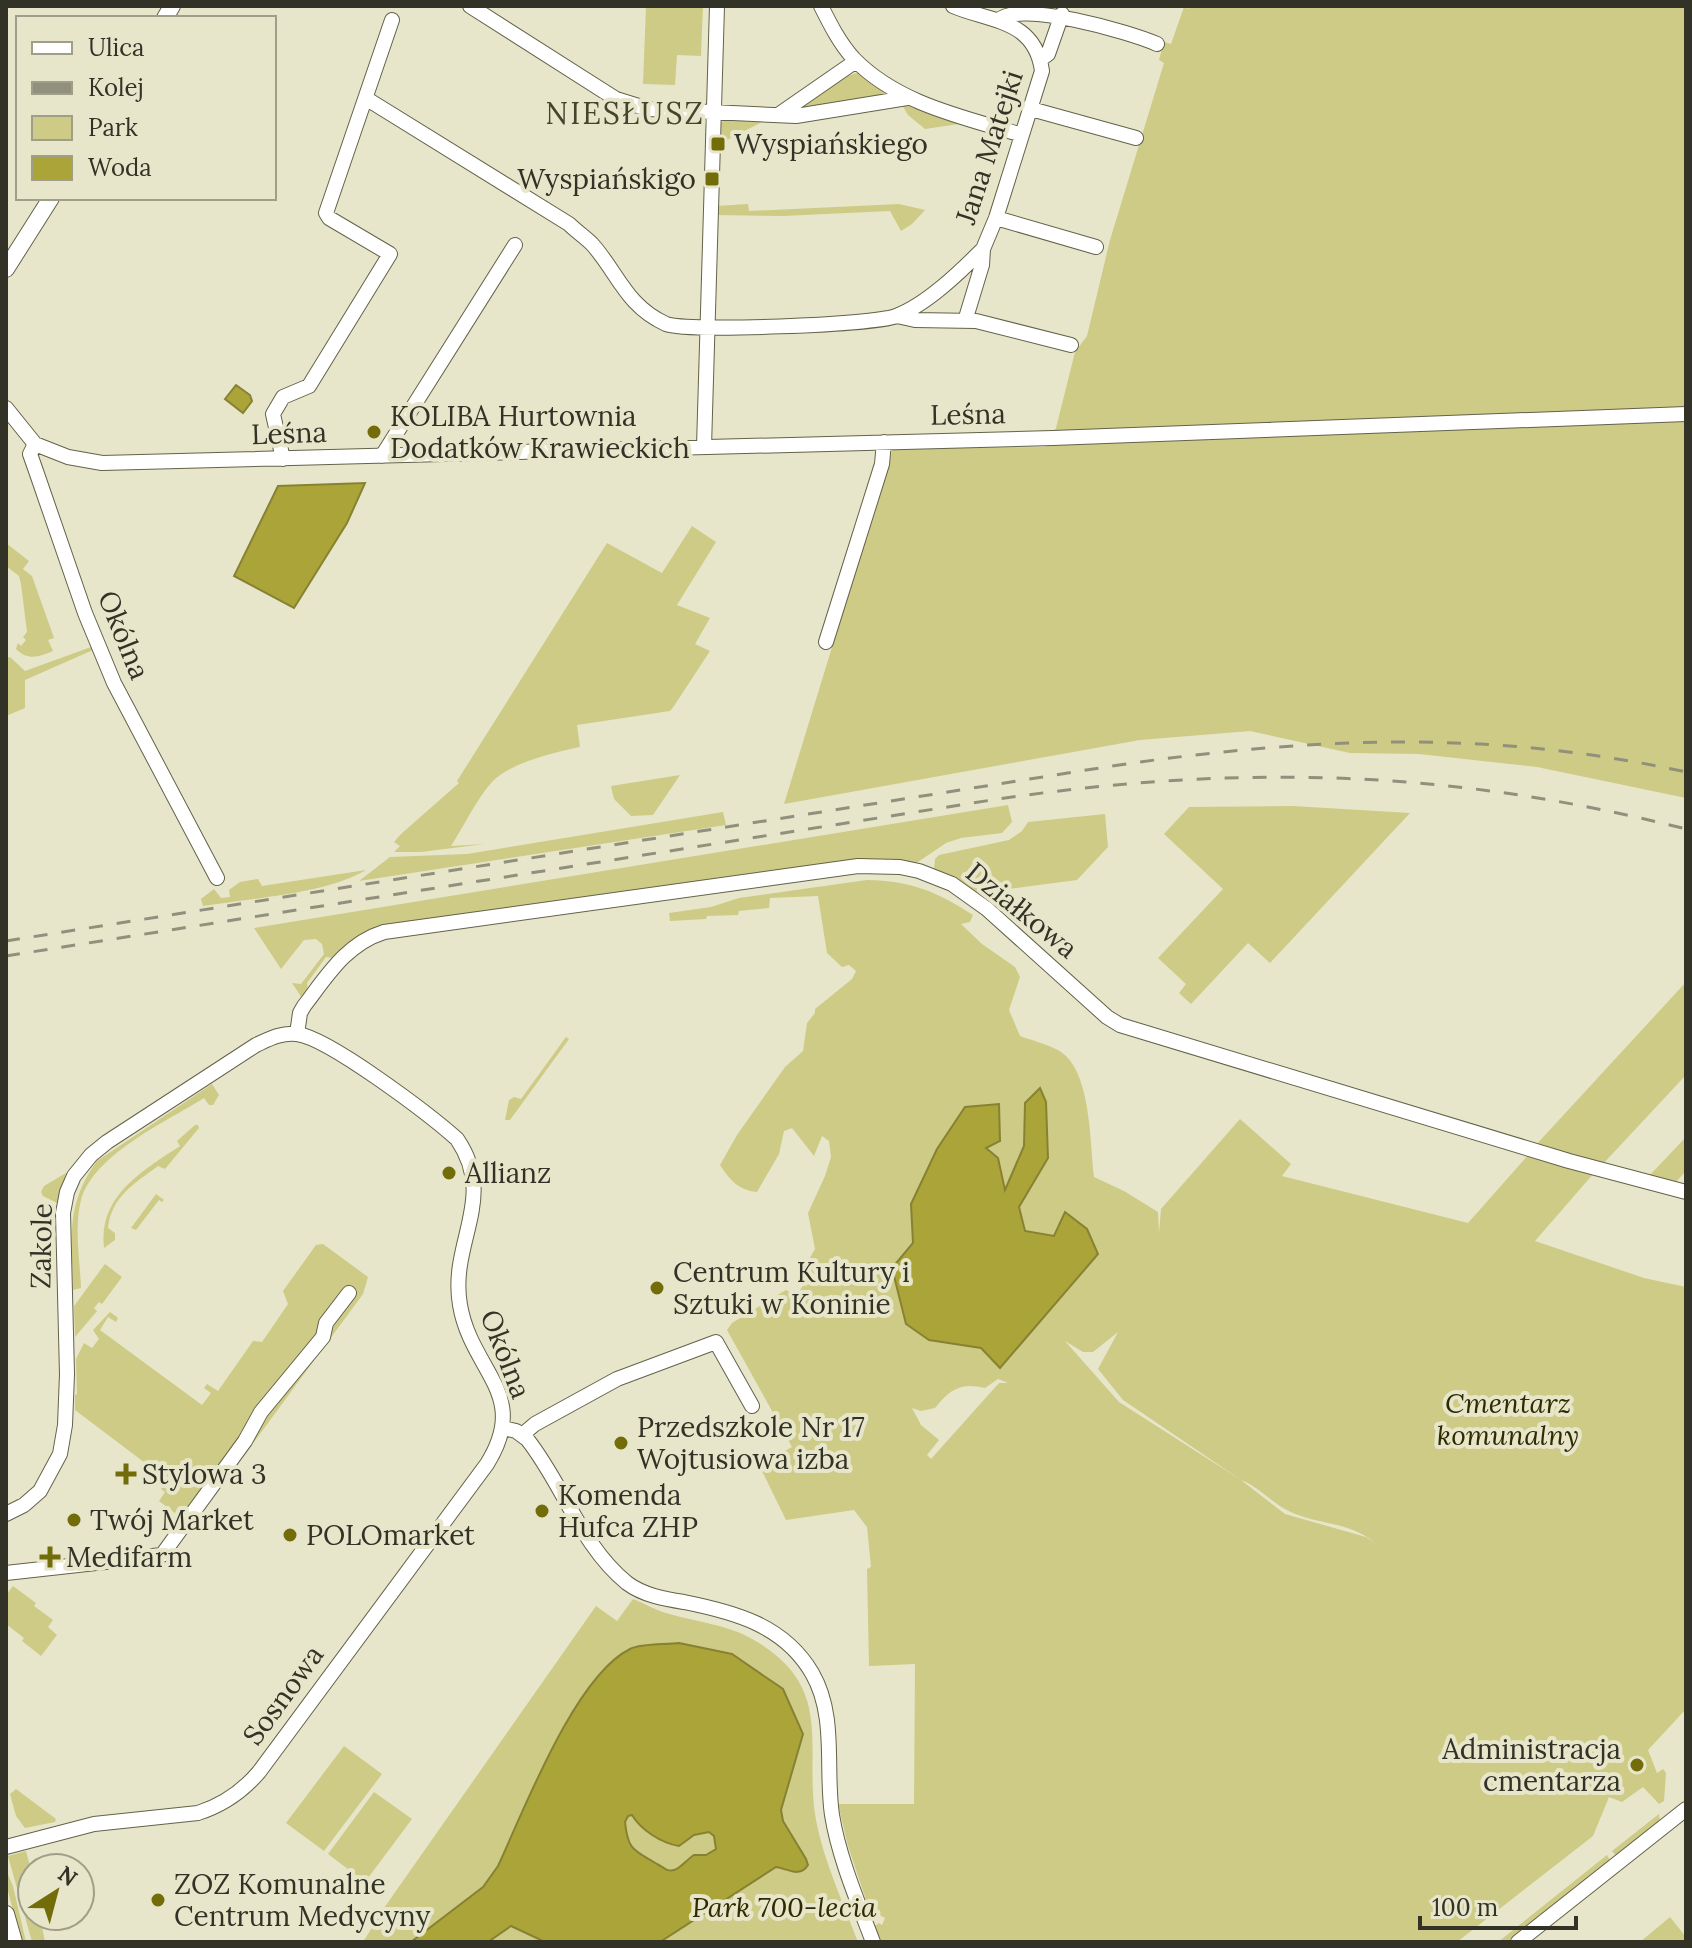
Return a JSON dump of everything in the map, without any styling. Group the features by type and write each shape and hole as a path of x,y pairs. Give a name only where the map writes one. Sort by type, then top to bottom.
{"main road":[{"path":"6,269 50,200"},
{"path":"6,1914 14,1942"}],"street":[{"path":"470,6 616,99 648,109 796,116 907,98"},
{"path":"704,447 717,6"},
{"path":"821,6 833,30 856,61 907,98 1022,135"},
{"name":"Jana Matejki","path":"897,316 915,320 965,321 982,265 983,249 996,218 1042,71 1035,47 1011,24 953,6"},
{"path":"999,20 1004,14 1037,9 1157,44"},
{"name":"Jana Matejki","path":"1041,59 1048,54 1062,14"},
{"path":"283,459 273,414 283,397 309,386 390,254 329,218 326,213 392,20"},
{"path":"778,115 856,61"},
{"name":"Jana Matejki","path":"367,99 569,224 593,245 628,295 668,325 708,329 863,322 897,316 946,285 983,249"},
{"path":"1031,109 1136,138"},
{"path":"996,218 1096,247"},
{"path":"382,456 515,245"},
{"path":"965,321 1071,345"},
{"path":"6,408 35,444"},
{"name":"Leśna","path":"35,444 68,457 102,463 1053,438 1686,414"},
{"path":"826,642 882,464 884,442"},
{"name":"Okólna","path":"35,444 30,454 85,613 114,683 217,878"},
{"name":"Działkowa","path":"297,1034 300,1013 341,958 361,941 384,932 858,866 900,867 937,877 970,895 1107,1017 1120,1025 1569,1161 1686,1192"},
{"name":"Zakole","path":"6,1514 24,1505 40,1491 60,1454 65,1425 67,1374 63,1213 74,1176 91,1155 107,1142 256,1045 283,1034 297,1034"},
{"name":"Okólna","path":"297,1034 314,1038 338,1051 445,1129 466,1153 475,1180 475,1195 457,1274 460,1305 467,1332 500,1394 503,1428 522,1435 535,1424 617,1379 716,1342 752,1406"},
{"path":"152,1556 162,1555 245,1441 261,1412 323,1337 326,1323 349,1293"},
{"name":"Sosnowa","path":"6,1847 94,1824 198,1813 240,1792 259,1772 487,1464 503,1428"},
{"path":"522,1435 531,1444 599,1552 625,1581 652,1595 750,1619 787,1644 806,1665 819,1688 826,1716 833,1820 873,1942"},
{"path":"6,1573 114,1561"},
{"path":"1518,1942 1686,1809"}],"green space":[{"path":"646,6 703,6 701,56 677,55 675,85 643,84"},
{"path":"1190,6 1686,6 1686,798 1537,767 1419,754 1350,753 1250,731 1140,740 784,804 893,448 1045,447 1056,428 1075,352 1087,336 1110,240 1164,63 1159,60 1164,42 1171,44 1184,7 1188,9"},
{"path":"860,72 893,93 793,110 847,76"},
{"path":"901,103 962,121 925,129 908,115"},
{"path":"726,118 764,121 725,141 719,138 721,123"},
{"path":"748,204 749,211 899,204 925,210 901,231 890,211 783,216 716,215 716,206"},
{"path":"692,526 716,542 677,605 710,618 695,644 710,651 670,711 577,725 580,747 533,759 500,775 481,797 451,846 484,844 394,852 400,846 394,842 401,834 459,783 457,781 607,543 662,573"},
{"path":"6,543 29,561 23,569 32,576 54,638 48,640 53,651 43,655 29,656 16,649 18,643 21,646 26,640 23,637 27,632 19,576 6,566"},
{"path":"91,647 93,650 25,680 25,708 6,716 6,658 10,657 25,671"},
{"path":"680,775 653,815 631,816 614,799 611,786"},
{"path":"1008,805 1012,822 1002,833 946,843 915,864 867,860 390,924 359,937 333,958 326,957 307,983 308,992 302,998 292,983 301,984 324,954 322,944 316,939 304,940 281,969 254,928"},
{"path":"1293,806 1410,813 1270,963 1248,943 1191,1004 1179,993 1186,984 1158,958 1223,889 1164,834 1189,807"},
{"path":"723,812 726,825 359,881 390,857 467,854"},
{"path":"1105,814 1108,847 1077,880 977,893 955,877 934,869 935,859 939,855 1009,840 1022,831 1028,822"},
{"path":"366,870 330,885 288,894 203,906 201,899 214,889 221,898 230,897 229,890 240,882 258,879 262,886"},
{"name":"Cmentarz komunalny","path":"867,880 883,881 923,889 973,915 970,922 961,924 982,944 1015,967 1020,977 1009,1010 1020,1036 1056,1049 1074,1067 1085,1096 1094,1177 1158,1212 1159,1233 1161,1209 1240,1119 1291,1164 1282,1176 1468,1223 1530,1153 1594,1173 1535,1241 1644,1278 1686,1287 1686,1709 1648,1750 1657,1773 1663,1769 1666,1773 1664,1801 1659,1804 1643,1787 1622,1802 1609,1797 1593,1836 1457,1942 881,1942 873,1927 879,1923 882,1925 885,1918 869,1909 838,1804 914,1804 915,1664 869,1666 867,1569 871,1567 867,1527 854,1510 786,1520 759,1465 792,1447 727,1330 732,1323 786,1290 806,1299 800,1290 806,1281 804,1268 815,1249 808,1213 831,1157 829,1141 822,1136 814,1156 792,1128 784,1131 779,1154 757,1192 735,1183 720,1165 737,1135 785,1067 803,1051 807,1023 815,1009 852,979 856,971 849,965 842,967 827,953 818,896 770,898 769,908 739,911 738,915 670,921 669,913 711,907 739,898","holes":["1025,1103 1048,1158 1019,1207 1025,1231 1054,1236 1066,1212 1000,1368 981,1348 929,1340 892,1268 913,1243 998,1105 985,1148 1004,1192 1024,1146","1118,1332 1098,1369 1123,1400 1241,1480 1119,1402 1065,1341 1083,1352 1093,1352","998,1379 1008,1383 999,1383 931,1459 927,1455 939,1440 921,1425 912,1408 921,1411 935,1408 951,1392 963,1387 985,1388","1241,1480 1293,1513 1356,1531 1365,1536 1375,1543 1366,1537 1285,1514"]},
{"path":"1686,982 1686,1075 1601,1166 1535,1146"},
{"path":"566,1037 569,1039 510,1120 505,1120 509,1100 514,1097 521,1099"},
{"path":"212,1084 219,1095 213,1105 209,1105 204,1098 152,1129 116,1154 88,1183 81,1200 78,1222 81,1288 73,1290 75,1207 97,1161"},
{"path":"195,1125 199,1128 165,1169 158,1166 119,1199 108,1228 115,1233 115,1240 104,1248 104,1230 115,1199 151,1165 180,1146 177,1141"},
{"path":"1686,1137 1686,1171 1674,1184 1648,1177"},
{"path":"66,1173 57,1203 43,1196 44,1186"},
{"path":"156,1194 164,1200 159,1200 136,1230 131,1228"},
{"path":"323,1244 368,1277 363,1294 192,1526 159,1501 165,1492 161,1489 165,1478 75,1410 76,1359 84,1343 92,1348 99,1339 93,1330 110,1312 118,1318 116,1322 108,1317 100,1330 202,1405 211,1393 204,1388 207,1384 218,1391 253,1341 262,1342 288,1304 283,1291 316,1245"},
{"path":"105,1264 122,1277 102,1304 99,1302 94,1308 97,1311 75,1337 74,1306"},
{"path":"13,1586 53,1620 48,1627 57,1635 41,1656 6,1624 6,1595"},
{"name":"Park 700-lecia","path":"633,1599 662,1612 744,1635 780,1659 797,1678 807,1699 811,1721 813,1794 819,1836 858,1942 660,1942 776,1867 793,1872 806,1859 783,1821 781,1810 803,1734 571,1714 498,1866 483,1887 411,1942 363,1942 596,1606 617,1621"},
{"path":"344,1746 382,1774 324,1851 286,1823"},
{"path":"16,1789 56,1819 55,1822 25,1828 16,1816 10,1794"},
{"path":"374,1792 412,1819 365,1882 328,1854"},
{"path":"1659,1814 1660,1823 1616,1856 1612,1851"},
{"path":"632,1815 652,1835 679,1846 694,1835 709,1832 714,1836 716,1849 706,1855 694,1855 677,1869 667,1870 638,1853 631,1845 625,1822"},
{"path":"16,1854 16,1885 8,1856"},
{"path":"1607,1855 1611,1862 1511,1942 1498,1942"},
{"path":"6,1870 16,1899 16,1922 6,1883"},
{"path":"1670,1917 1686,1937 1686,1942 1640,1942"},
{"path":"511,1926 545,1942 488,1942"},
{"path":"18,1932 24,1932 26,1942 21,1942"},
{"path":"29,1932 43,1932 45,1942 32,1942"}],"water":[{"path":"236,385 250,395 252,401 243,413 225,399"},
{"path":"365,483 347,523 294,608 234,576 278,486"},
{"path":"1040,1088 1046,1102 1048,1158 1019,1207 1025,1231 1054,1236 1065,1212 1087,1229 1098,1254 1000,1368 981,1348 929,1340 906,1324 892,1268 913,1243 911,1204 937,1149 965,1107 999,1104 1000,1141 986,1148 998,1158 1005,1190 1024,1146 1025,1103"},
{"path":"679,1643 732,1654 783,1689 803,1734 781,1810 783,1821 806,1859 808,1865 805,1869 794,1872 776,1867 660,1942 545,1942 511,1926 488,1942 411,1942 483,1887 498,1866 553,1747 590,1686 610,1664 630,1649","holes":["632,1815 659,1839 679,1846 694,1835 709,1832 714,1836 716,1849 706,1855 694,1855 677,1869 667,1870 631,1845 625,1822"]}],"tunnel":[{"path":"114,1561 152,1556"}],"railway":[{"path":"6,941 1185,756 1329,744 1470,744 1613,758 1686,772"},
{"path":"6,956 998,799 1174,780 1344,778 1428,784 1513,794 1686,829"}],"place":[{"name":"Wyspiańskiego","path":"718,144"},
{"name":"Wyspiańskigo","path":"712,179"},
{"name":"KOLIBA Hurtownia Dodatków Krawieckich","path":"374,432"},
{"name":"Allianz","path":"449,1173"},
{"name":"Centrum Kultury i Sztuki w Koninie","path":"657,1288"},
{"name":"Przedszkole Nr 17 Wojtusiowa izba","path":"621,1443"},
{"name":"Stylowa 3","path":"126,1474"},
{"name":"Komenda Hufca ZHP","path":"542,1511"},
{"name":"Twój Market","path":"74,1520"},
{"name":"POLOmarket","path":"290,1535"},
{"name":"Medifarm","path":"50,1557"},
{"name":"Administracja cmentarza","path":"1637,1765"},
{"name":"ZOZ Komunalne Centrum Medycyny","path":"158,1900"}],"district":[{"name":"NIESŁUSZ","path":"625,113"}]}
